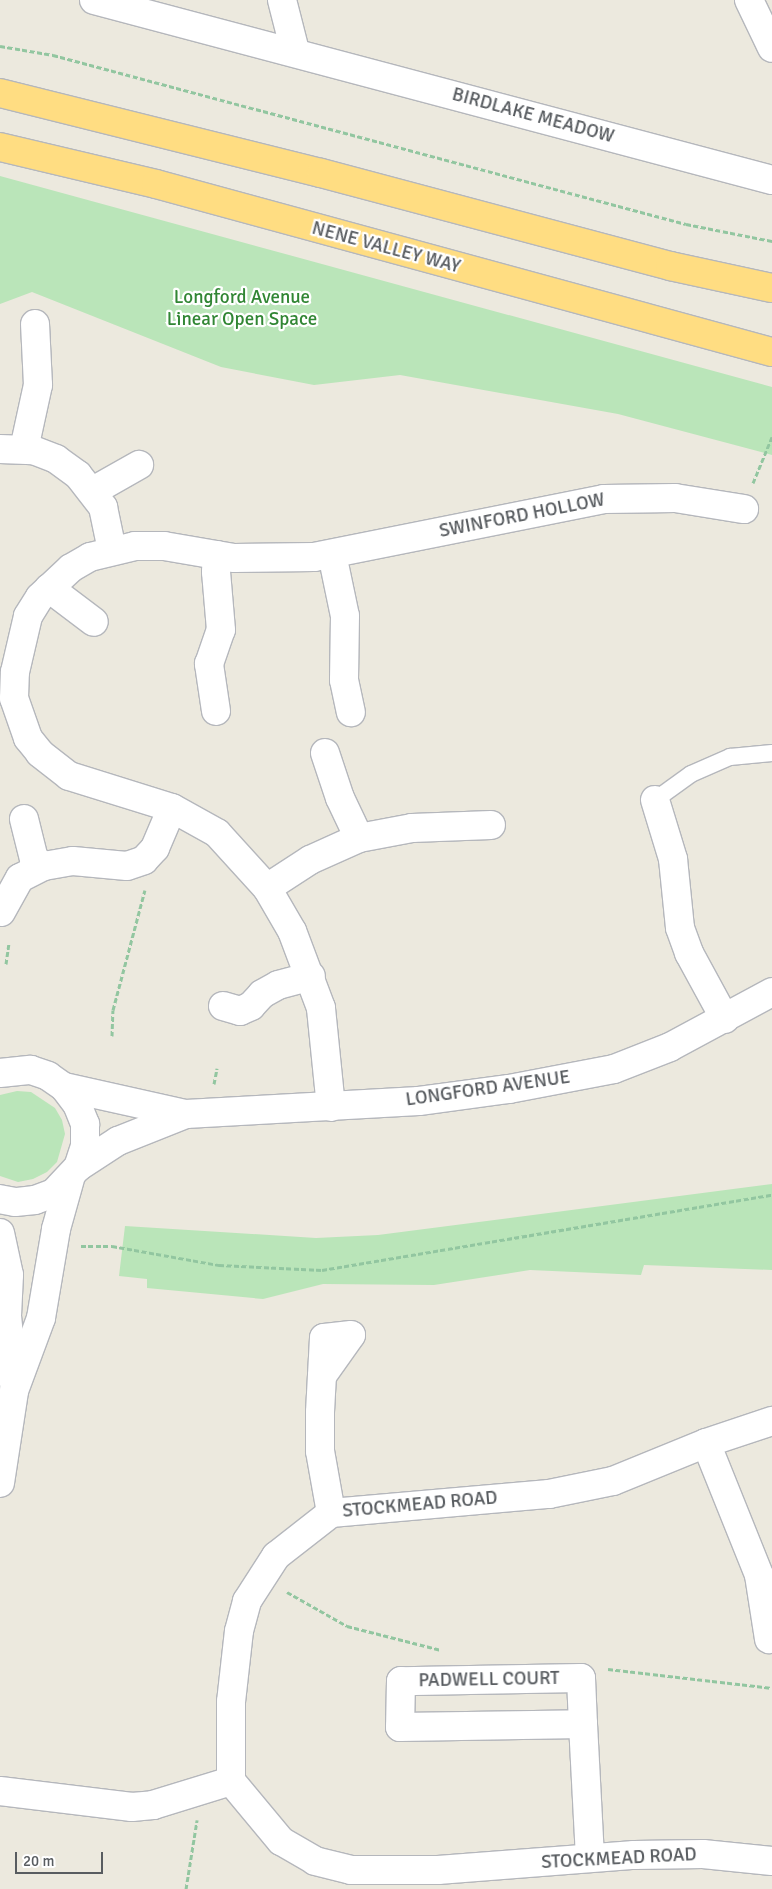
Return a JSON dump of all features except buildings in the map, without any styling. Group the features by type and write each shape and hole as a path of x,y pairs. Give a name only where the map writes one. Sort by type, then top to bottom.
{"highway":[{"path":"0,93 321,173 670,266 772,288"},
{"name":"NENE VALLEY WAY","path":"0,147 156,184 772,352"}],"street":[{"name":"BIRDLAKE MEADOW","path":"94,0 295,51 772,180"},
{"path":"282,0 295,51"},
{"path":"749,0 772,48"},
{"path":"35,324 38,385 12,449 56,459 78,475 94,491 103,507 112,550"},
{"path":"94,491 140,466"},
{"name":"SWINFORD HOLLOW","path":"332,1107 321,1008 292,931 267,888 217,833 172,808 69,776 46,760 28,738 14,698 15,672 28,616 49,588 71,568 90,557 112,550 164,546 217,555 272,559 332,554 604,499 675,498 744,510"},
{"path":"332,554 346,616 344,680 352,712"},
{"path":"216,711 209,664 221,630 216,572 217,555"},
{"path":"49,588 94,622"},
{"path":"325,753 340,798 359,838"},
{"path":"655,800 673,860 680,928 689,953 725,1019"},
{"path":"1,912 20,878 44,866 73,861 127,866 144,860 155,848 172,808"},
{"path":"24,820 34,859 44,866"},
{"path":"267,888 310,860 359,838 412,828 491,825"},
{"path":"223,1006 240,1011 251,1006 262,994 278,985 310,976"},
{"name":"LONGFORD AVENUE","path":"64,1087 186,1114 419,1101 509,1089 614,1069 670,1047 772,992"},
{"path":"0,1073 31,1070 48,1076 64,1087 78,1104 85,1124 85,1146 56,1229 41,1318 14,1391 0,1483"},
{"name":"LONGFORD AVENUE","path":"0,1199 14,1202 35,1200 54,1193 74,1173 118,1141 186,1114"},
{"path":"0,1233 9,1275 7,1316 14,1391"},
{"path":"322,1376 320,1452 331,1513"},
{"name":"STOCKMEAD ROAD","path":"772,1421 706,1443 613,1481 549,1494 331,1513 276,1556 247,1601 239,1631 231,1702 231,1781 281,1841 315,1861 351,1870 447,1870 590,1857 703,1854 772,1862"},
{"path":"706,1443 759,1575 769,1639"},
{"name":"PADWELL COURT","path":"583,1724 400,1727 400,1681 581,1678 590,1857"},
{"path":"0,1792 132,1807 153,1805 231,1781"}],"lane":[{"path":"655,800 691,774 730,757 772,753"}],"path":[{"path":"0,46 62,58 686,224 772,241"},
{"path":"744,510 772,437"},
{"path":"112,1036 115,1003 148,880"},
{"path":"6,964 9,942"},
{"path":"214,1087 217,1068"},
{"path":"78,1246 112,1246 219,1264 322,1270 772,1194"},
{"path":"186,1889 202,1789"}],"green space":[{"name":"Longford Avenue Linear Open Space","path":"0,176 772,387 772,455 618,414 400,375 314,385 221,367 32,292 0,304"},
{"path":"17,1091 31,1092 55,1108 62,1120 65,1134 57,1162 47,1172 33,1179 18,1182 0,1176 0,1095"},
{"path":"772,1184 772,1270 644,1265 641,1275 530,1270 434,1285 323,1284 263,1299 147,1288 147,1279 119,1276 125,1226 316,1238 378,1235"}]}
